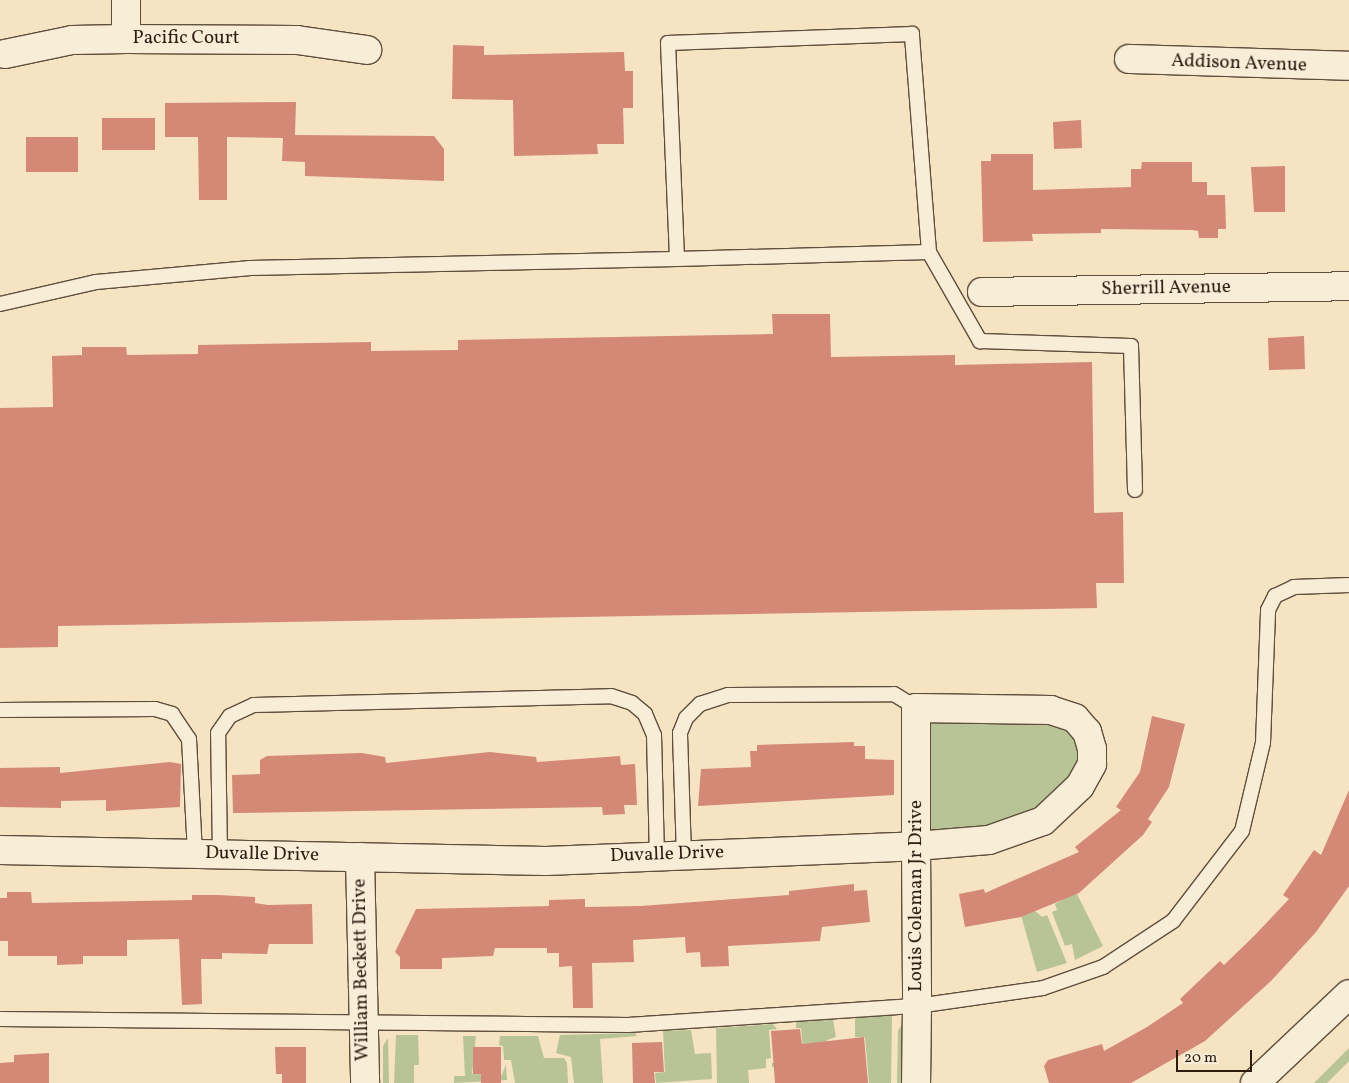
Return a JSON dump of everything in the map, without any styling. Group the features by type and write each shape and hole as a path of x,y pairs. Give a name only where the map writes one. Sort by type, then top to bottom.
{"street":[{"path":"126,0 126,39"},
{"name":"Pacific Court","path":"5,54 72,40 126,39 297,40 367,50"},
{"name":"Addison Avenue","path":"1129,59 1349,66"},
{"name":"Sherrill Avenue","path":"982,292 1349,286"},
{"name":"Louis Coleman Jr Drive","path":"916,708 916,1083"},
{"name":"Duvalle Drive","path":"0,850 546,861 916,846 989,840 1042,821 1080,786 1092,764 1087,732 1075,718 1051,710 916,708"},
{"name":"William Beckett Drive","path":"360,857 365,1083"},
{"path":"1255,1083 1349,994"}],"lane":[{"path":"677,259 668,43 912,34 929,252 980,341 1131,346 1135,490"},
{"path":"0,304 96,282 250,268 929,252"},
{"path":"0,1019 364,1026 628,1025 917,1006 1043,988 1103,967 1173,921 1242,831 1263,743 1268,610 1275,596 1294,586 1349,584"},
{"path":"684,855 680,733 686,718 700,704 728,696 894,694 916,708"},
{"path":"208,854 218,733 230,716 254,705 611,696 632,703 646,714 654,735 657,856"},
{"path":"0,710 155,709 172,714 189,739 208,854"}],"green space":[{"path":"1055,722 1072,730 1081,755 1076,771 1040,808 977,830 929,831 926,728 930,723"},
{"path":"1076,892 1103,946 1075,960 1072,944 1065,946 1052,912 1057,910 1055,904"},
{"path":"1035,911 1042,917 1047,915 1067,963 1037,972 1021,915"},
{"path":"892,1015 891,1083 869,1083 865,1037 855,1037 855,1017"},
{"path":"833,1019 836,1037 827,1040 828,1070 772,1067 772,1063 804,1058 801,1028 796,1028 796,1022"},
{"path":"903,1023 902,1083 897,1083 898,1031"},
{"path":"773,1024 777,1029 769,1030 771,1058 766,1059 766,1068 748,1070 749,1083 717,1083 716,1028"},
{"path":"691,1030 695,1054 711,1053 712,1079 656,1083 655,1073 665,1072 663,1031"},
{"path":"635,1033 637,1036 600,1039 603,1083 574,1083 571,1057 556,1053 560,1035"},
{"path":"396,1035 418,1035 419,1065 414,1065 414,1083 394,1083"},
{"path":"463,1036 476,1036 472,1074 502,1075 506,1064 507,1080 454,1083 454,1076 465,1076"},
{"path":"500,1036 538,1036 544,1058 564,1058 567,1063 568,1083 515,1083 511,1060 504,1060 503,1046 499,1045"},
{"path":"388,1038 389,1083 383,1083 383,1046"},
{"path":"1349,1048 1349,1061 1327,1083 1314,1083"}],"building":[{"path":"453,45 484,46 484,55 624,52 625,71 633,71 633,108 623,108 624,144 597,144 598,154 514,156 513,100 452,99"},
{"path":"296,102 295,135 434,136 444,149 444,181 305,176 305,162 282,161 283,138 227,137 227,200 199,200 198,137 165,137 165,103"},
{"path":"102,118 155,118 155,150 102,150"},
{"path":"1081,120 1082,148 1054,149 1053,122"},
{"path":"26,137 78,137 78,172 26,172"},
{"path":"991,154 1033,154 1033,190 1131,187 1131,169 1141,169 1142,162 1192,162 1192,182 1207,182 1207,195 1225,195 1226,229 1218,229 1218,238 1199,238 1198,231 1192,230 1101,229 1101,233 1032,234 1033,241 983,242 981,161 991,161"},
{"path":"1285,166 1285,212 1254,212 1251,167"},
{"path":"772,314 830,314 831,357 955,355 955,365 1092,362 1094,513 1123,512 1124,583 1096,583 1097,608 58,626 58,647 0,648 0,408 53,407 52,356 82,355 82,347 126,347 127,355 198,354 198,345 371,342 371,351 458,350 458,340 773,334"},
{"path":"1304,336 1305,369 1269,370 1268,338"},
{"path":"1152,716 1185,724 1169,787 1148,819 1152,822 1143,835 1079,893 1021,917 965,927 959,894 984,889 985,893 1079,852 1075,847 1121,810 1116,807 1140,772"},
{"path":"854,742 854,746 865,746 865,759 894,760 894,795 698,806 701,769 751,767 750,751 757,751 757,745"},
{"path":"490,752 536,757 537,762 620,756 621,765 635,764 637,805 624,805 625,814 603,815 602,807 233,813 232,775 260,774 260,760 267,756 362,753 385,757 386,763"},
{"path":"170,762 181,764 180,807 106,811 106,800 61,801 61,808 0,807 0,768 60,767 60,773"},
{"path":"1349,790 1349,886 1316,932 1271,981 1205,1041 1131,1083 1049,1083 1044,1066 1048,1060 1102,1044 1104,1051 1147,1027 1183,1003 1180,999 1220,961 1224,965 1254,936 1289,899 1283,895 1314,850 1321,855"},
{"path":"854,884 854,891 867,890 870,922 822,927 820,941 728,946 729,966 701,967 700,952 686,953 685,937 633,940 634,962 592,963 593,1008 573,1008 572,966 559,967 559,953 547,953 547,948 495,948 493,956 442,958 442,969 400,969 400,957 395,952 416,909 549,906 549,900 585,899 585,907 641,906 789,895 789,891"},
{"path":"7,892 31,892 32,903 192,900 192,895 218,895 255,897 255,903 268,905 312,904 313,944 269,944 267,954 222,953 222,959 201,959 202,1004 182,1005 179,939 127,940 127,956 83,956 83,964 57,965 57,956 8,956 8,941 0,941 0,898 7,898"},
{"path":"800,1029 802,1044 864,1037 868,1083 775,1083 771,1031"},
{"path":"662,1042 664,1072 654,1072 655,1083 633,1083 632,1043"},
{"path":"275,1047 306,1047 306,1083 282,1083 282,1074 276,1074"},
{"path":"473,1047 501,1047 501,1083 481,1083 481,1074 473,1074"},
{"path":"49,1053 49,1083 0,1083 0,1063 14,1062 14,1055"}]}
